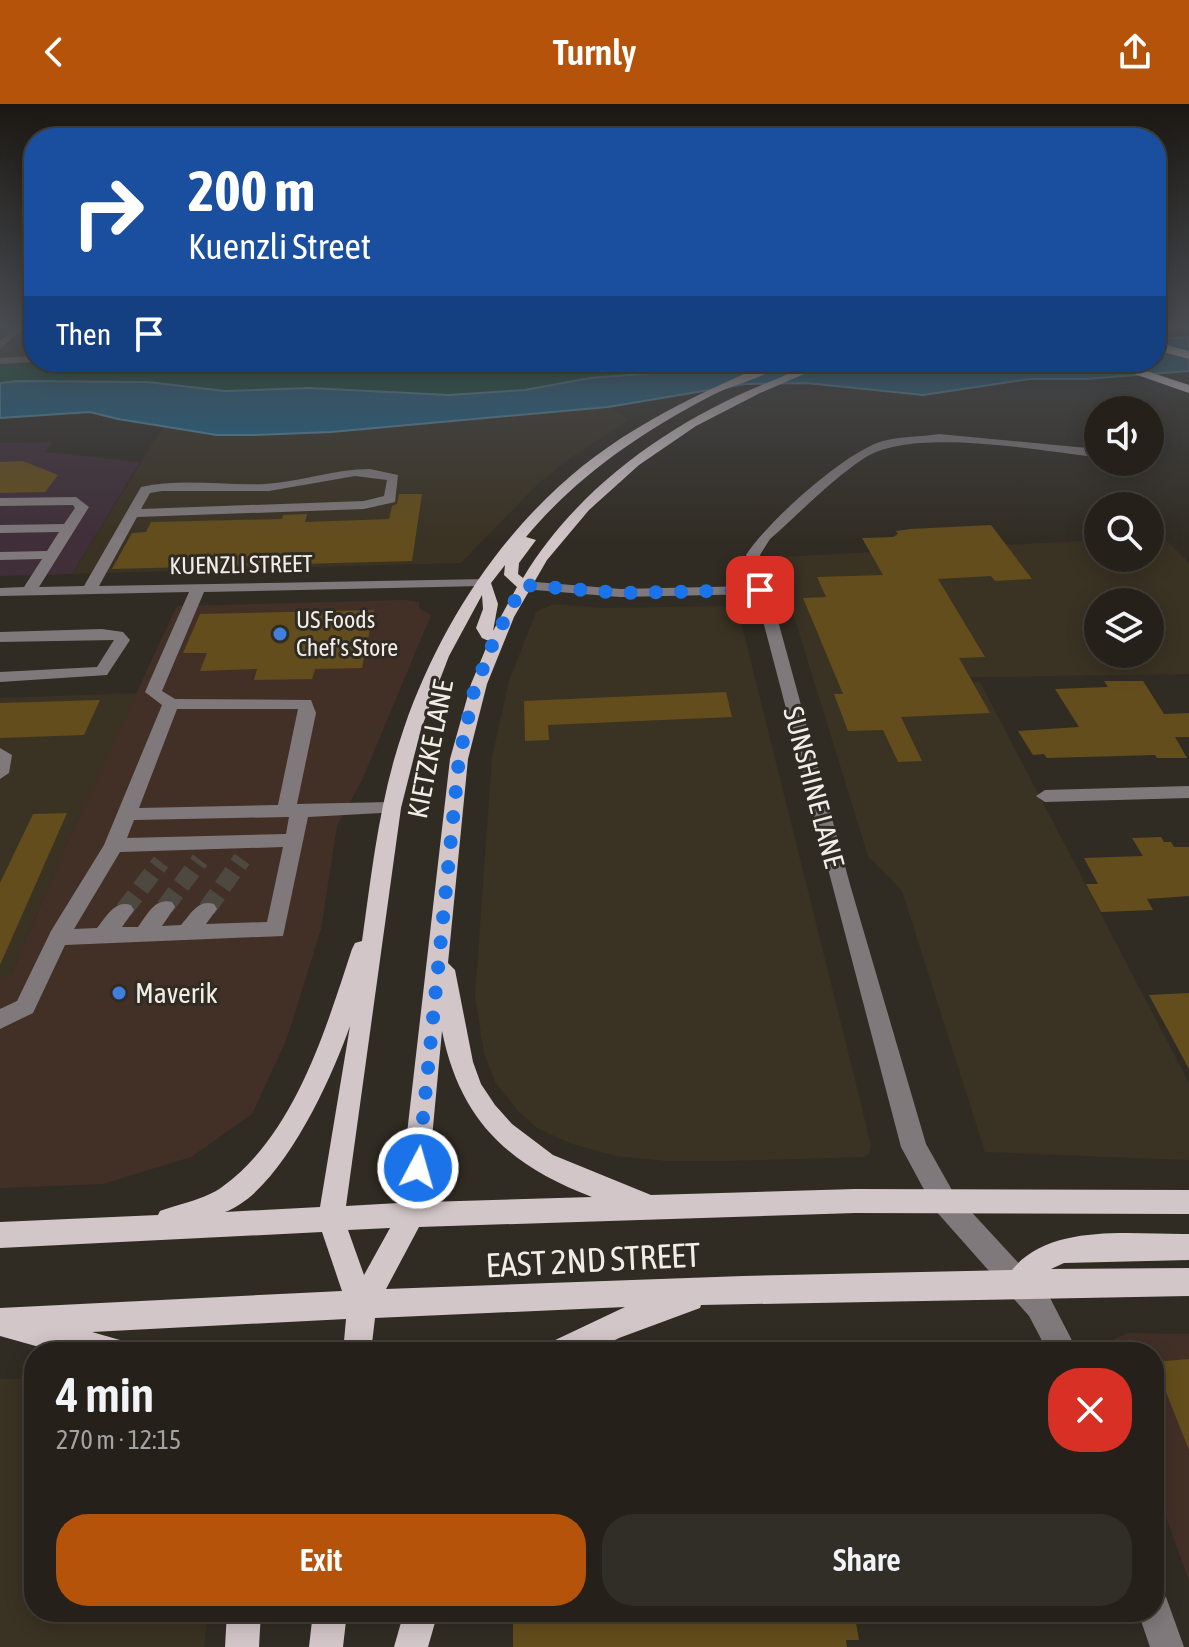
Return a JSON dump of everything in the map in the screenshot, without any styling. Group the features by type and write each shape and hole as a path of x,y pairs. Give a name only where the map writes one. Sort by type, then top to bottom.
{"main road":[{"name":"KIETZKE LANE","path":"362,1306 332,1219 392,808 419,707 446,647 482,582 526,525 592,463 674,410 703,397"},
{"name":"KIETZKE LANE","path":"358,1342 362,1306 411,1216 459,759 474,691 495,638 547,548 606,485 652,449 715,409 744,397"},
{"path":"523,585 511,575 512,563 531,537 531,530 526,525"},
{"path":"482,582 491,592 492,606 484,628 487,635 495,638"},
{"path":"145,1228 229,1198 265,1165 313,1088 328,1056 378,908"},
{"path":"440,938 458,1046 471,1088 491,1120 522,1148 564,1175 661,1206"},
{"name":"EAST 2ND STREET","path":"0,1235 661,1206 944,1201 1189,1202"},
{"path":"1019,1283 1030,1267 1046,1256 1064,1250 1189,1247"},
{"name":"EAST 2ND STREET","path":"0,1323 710,1291 1189,1282"},
{"path":"581,1342 612,1326 710,1291"},
{"path":"0,1323 77,1342"},
{"path":"242,1647 243,1622"},
{"path":"326,1647 329,1622"},
{"path":"411,1647 418,1622"}],"street":[{"name":"SUNSHINE LANE","path":"1059,1342 1039,1306 944,1201 914,1147 753,565 757,546 870,449 901,440 939,438 1084,452"},
{"path":"89,590 132,513 145,490 286,485 321,475 343,490 282,509 132,513"},
{"path":"282,509 286,485"},
{"path":"0,502 76,501 82,507 28,592"},
{"path":"0,529 69,528"},
{"path":"0,556 51,555"},
{"name":"KUENZLI STREET","path":"2,596 89,590 482,582"},
{"path":"523,585 620,593 760,590"},
{"path":"58,937 276,930 294,840 293,810 308,713 305,704 171,704 153,692 198,588"},
{"path":"0,637 102,634 118,635 122,640 101,672 0,677"},
{"path":"0,1020 25,1007 58,937 114,845 171,704"},
{"path":"0,754 3,755 0,773"},
{"path":"1045,796 1189,792"},
{"path":"127,814 392,808"},
{"path":"114,845 294,840"},
{"path":"242,859 255,841"},
{"path":"200,860 213,842"},
{"path":"161,862 176,843"},
{"path":"143,935 165,907"},
{"path":"187,933 207,909"},
{"path":"102,936 124,910"},
{"path":"1158,1622 1167,1647"}],"shaded area":[{"path":"609,407 629,420 573,456 540,482 461,563 72,574 164,425 217,435 331,432"},
{"path":"52,442 45,452 140,462 72,574 0,576 0,443"},
{"path":"1164,538 1189,563 1189,674 975,677 855,684 980,682 1189,1083 1189,1160 985,1152 902,891 868,856 780,571 781,557 1084,541 1084,572 1164,572"},
{"path":"419,602 419,608 431,615 362,780 337,826 321,929 287,1038 252,1114 191,1157 103,1184 0,1188 0,979 12,973 72,831 177,606"},
{"path":"553,604 605,608 716,606 730,607 739,614 864,1116 871,1147 869,1154 862,1157 727,1161 666,1161 616,1156 572,1144 537,1128 517,1110 495,1082 484,1053 475,997 492,757 509,681 536,612"},
{"path":"137,693 72,831 12,973 0,979 0,698"},
{"path":"1128,1333 1189,1334 1189,1580 1164,1512 1164,1342 1112,1342"},
{"path":"0,1379 24,1379 24,1622 207,1622 204,1647 0,1647"}],"water":[{"path":"0,397 668,397 608,407 331,432 253,435 217,435 90,412 0,418"}],"building":[{"path":"23,461 58,475 45,492 0,493 0,462"},
{"path":"399,494 422,494 412,561 112,569 132,533 146,532 151,522 282,519 283,515 307,514 305,522 389,519"},
{"path":"991,525 1032,579 995,581 991,576 938,579 985,657 959,658 990,713 901,717 922,761 898,762 883,730 848,731 834,694 843,694 803,598 826,597 817,577 883,575 862,538 893,537 898,534 896,531 910,529"},
{"name":"US Foods Chef's Store","path":"374,610 362,668 315,669 312,679 254,680 257,669 200,671 207,653 183,653 200,614"},
{"path":"1104,681 1143,681 1164,714 1189,713 1189,737 1175,737 1187,758 1157,758 1155,755 1047,758 1044,754 1033,755 1018,731 1079,727 1055,689 1108,687"},
{"path":"726,692 732,717 548,725 549,740 525,741 524,701"},
{"path":"100,700 84,735 0,738 0,703"},
{"path":"67,813 0,965 0,883 33,814"},
{"path":"1161,837 1174,847 1189,847 1189,896 1147,899 1153,910 1101,912 1086,884 1098,884 1084,858 1143,856 1132,838"},
{"path":"1189,993 1189,1069 1149,995"},
{"path":"1189,1359 1189,1450 1164,1387 1164,1361"},
{"path":"513,1622 856,1622 859,1640 846,1640 847,1647 513,1647"}],"tunnel":[{"path":"207,909 242,859"},
{"path":"165,907 200,860"},
{"path":"124,910 161,862"}],"place":[{"name":"US Foods Chef's Store","path":"280,634"},
{"name":"Maverik","path":"119,993"}],"route":[{"path":"418,1168 447,853 459,759 474,691 495,638 523,585 620,593 760,590"}]}
